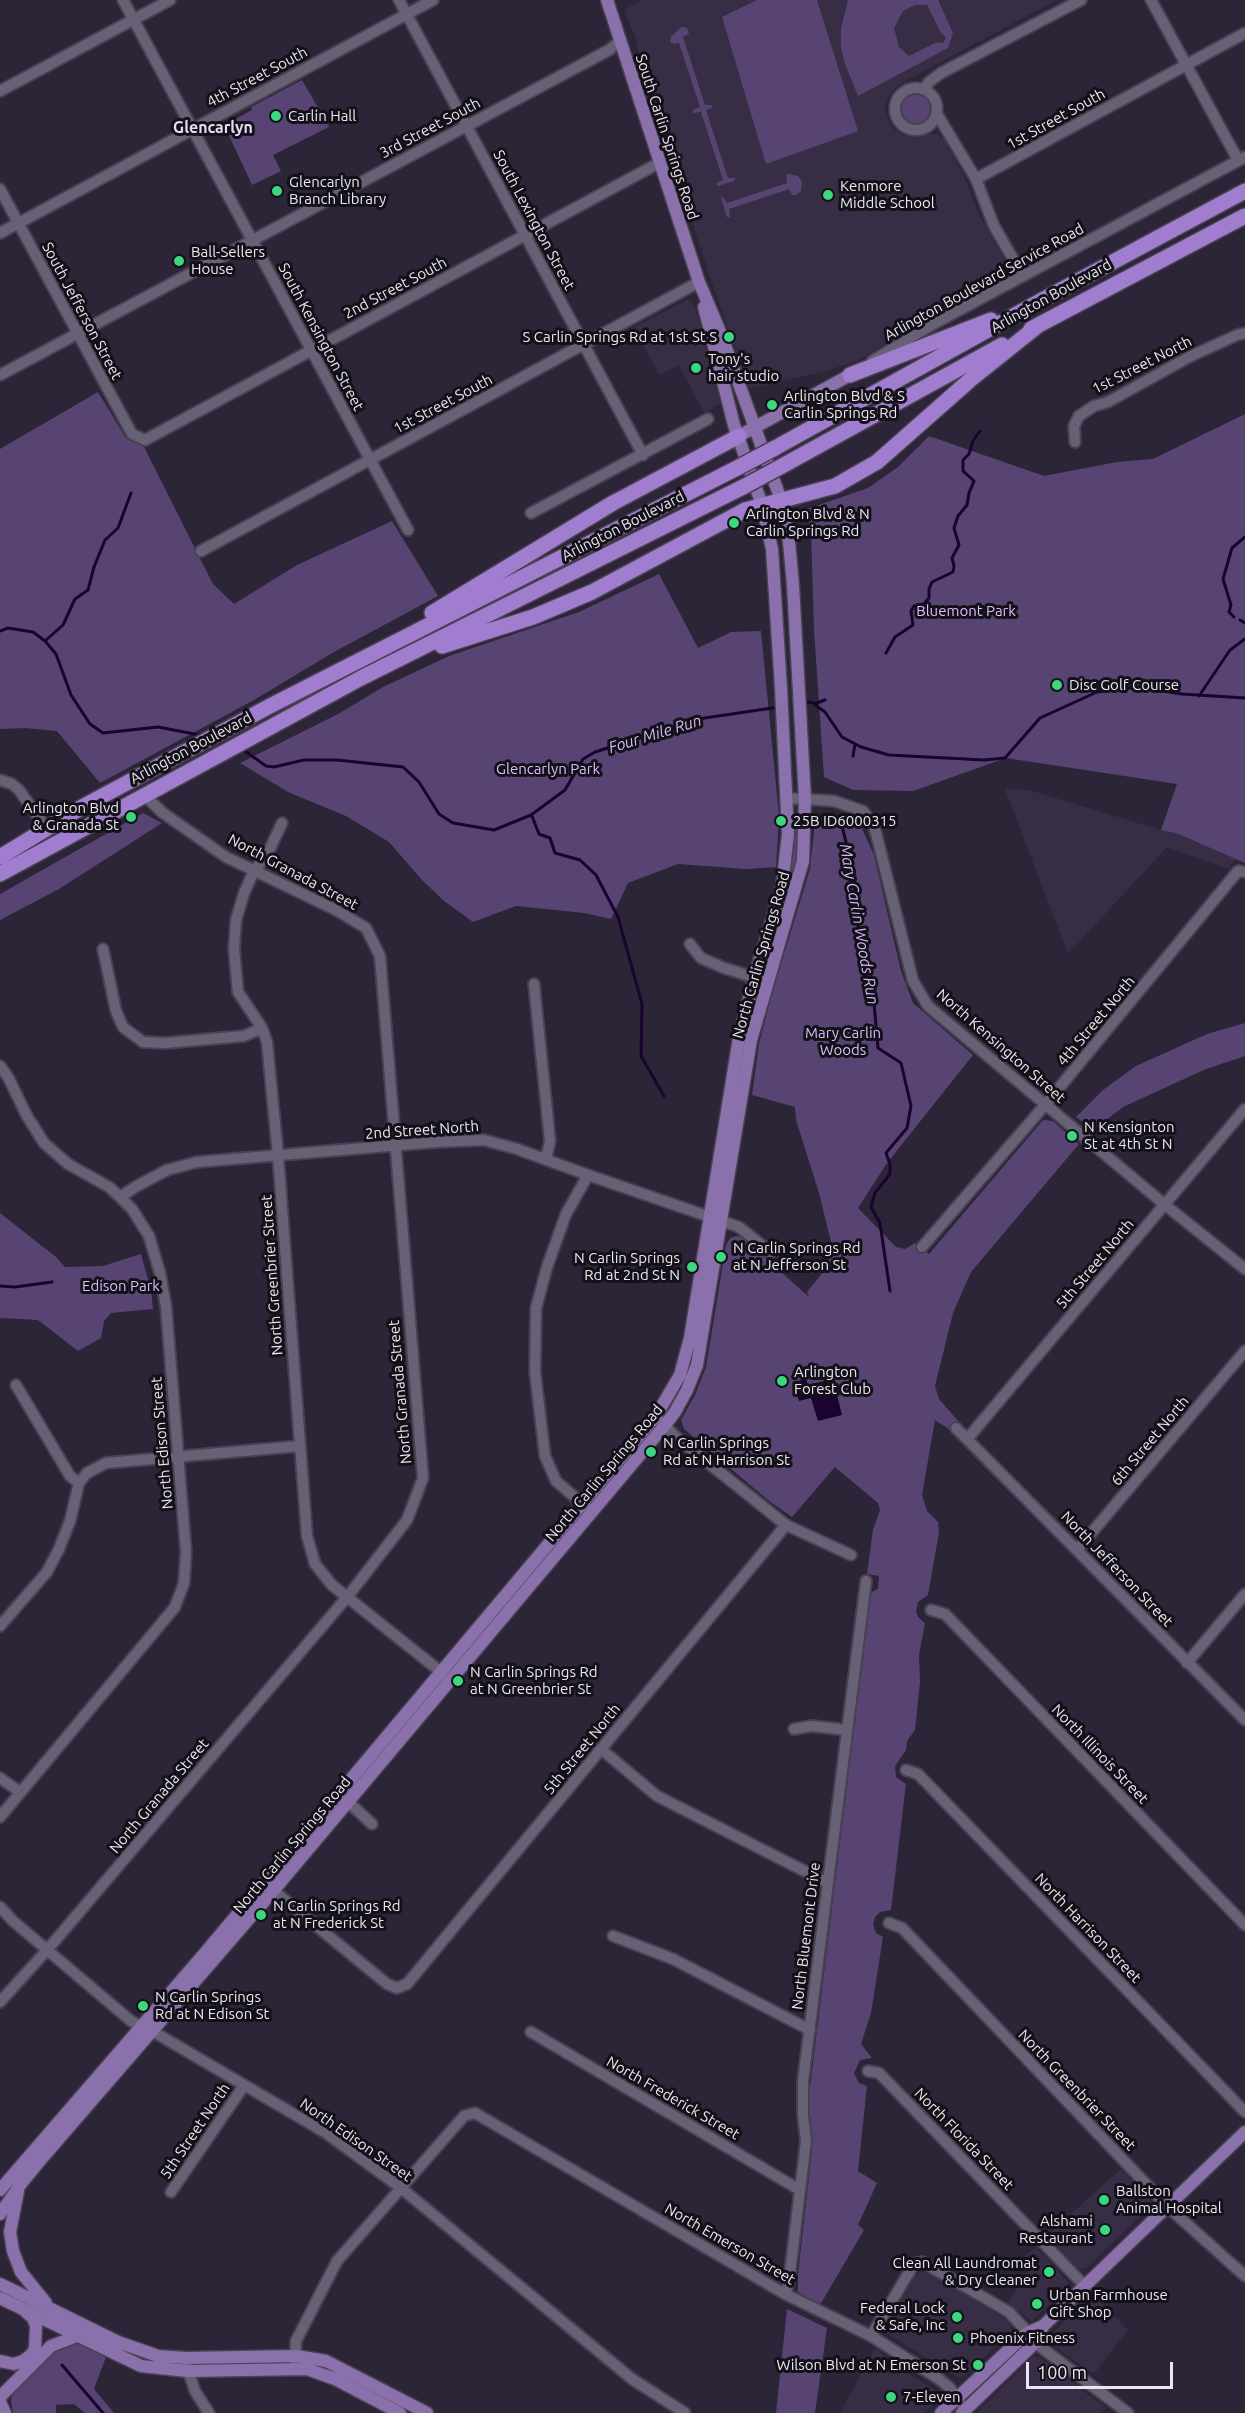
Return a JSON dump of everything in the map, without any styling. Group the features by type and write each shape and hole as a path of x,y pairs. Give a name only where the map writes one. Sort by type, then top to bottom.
{"highway":[{"name":"Arlington Boulevard","path":"0,857 46,828 270,706 775,448 1245,191"},
{"name":"Arlington Boulevard","path":"0,874 361,678 745,486 1040,324 1245,216"},
{"path":"850,375 1042,300"},
{"path":"361,678 442,646 532,617 592,592 745,510 835,486 877,462 970,380 1040,324"},
{"path":"353,663 553,538 739,436"}],"main road":[{"name":"South Carlin Springs Road","path":"607,0 699,282 754,427"},
{"name":"South Carlin Springs Road","path":"699,282 717,364 739,436"},
{"path":"717,364 738,381"},
{"name":"Arlington Boulevard Service Road","path":"739,436 850,375"},
{"name":"North Carlin Springs Road","path":"0,2190 146,2029 446,1676 660,1421 674,1389 685,1361 715,1220 739,1038 796,890 806,836 789,542 781,500 754,427"},
{"name":"North Carlin Springs Road","path":"739,436 762,505 772,549 787,798 787,850 782,887 760,980"},
{"name":"North Carlin Springs Road","path":"0,2214 20,2185 146,2029"},
{"path":"941,2413 1027,2333 1043,2326 1245,2132"},
{"path":"20,2185 10,2232 13,2251 21,2272 48,2307"},
{"path":"0,2284 136,2350 158,2356 296,2362 307,2369 327,2375 400,2413"},
{"path":"0,2298 141,2366 187,2371 326,2361 427,2413"},
{"path":"0,2361 14,2364 23,2361 36,2349 36,2326 33,2318 18,2306"},
{"path":"963,2412 1036,2342 1043,2326"},
{"path":"0,2397 51,2346 77,2336"},
{"path":"0,2402 5,2413"}],"street":[{"name":"South Kensington Street","path":"123,0 408,530"},
{"path":"0,91 170,0"},
{"name":"South Lexington Street","path":"399,0 643,455"},
{"name":"4th Street South","path":"0,233 434,0"},
{"path":"924,90 929,82 941,73 1081,0"},
{"path":"1150,0 1185,65 1242,159"},
{"name":"1st Street South","path":"976,179 1245,33"},
{"name":"3rd Street South","path":"0,375 609,50 620,41"},
{"path":"937,114 933,121 921,130 905,128 896,117 894,104 900,94 908,89 924,90 932,96 936,102 937,114 976,179 994,226 1023,276"},
{"name":"Arlington Boulevard Service Road","path":"850,375 935,323 1242,159"},
{"name":"2nd Street South","path":"145,440 659,163"},
{"name":"South Jefferson Street","path":"0,189 132,434 145,440"},
{"name":"1st Street South","path":"201,551 699,282"},
{"name":"1st Street North","path":"1075,442 1074,426 1079,416 1094,406 1108,402 1189,357 1245,333"},
{"path":"531,513 708,419"},
{"path":"0,780 12,784 19,790 46,828"},
{"name":"North Granada Street","path":"0,2002 48,1949 348,1596 407,1520 423,1478 380,956 366,928 336,910 226,857 163,813 144,795"},
{"name":"North Kensington Street","path":"787,798 834,801 863,811 873,824 876,833 912,979 928,1006 1245,1269"},
{"name":"North Greenbrier Street","path":"282,823 267,855 254,871 244,893 237,920 234,949 238,992 262,1028 267,1042 278,1155 307,1536 315,1564 332,1585 446,1676"},
{"name":"4th Street North","path":"922,1247 1045,1105 1238,871 1245,872"},
{"path":"690,945 701,958 760,980"},
{"path":"103,949 116,1011 123,1027 143,1042 165,1043 244,1036 262,1028"},
{"path":"534,984 550,1141 546,1159"},
{"name":"North Edison Street","path":"0,1066 44,1143 68,1164 109,1187 132,1209 149,1236 160,1273 165,1306 186,1552 184,1583 175,1607 0,1817"},
{"name":"5th Street North","path":"968,1438 1245,1109"},
{"name":"2nd Street North","path":"120,1197 150,1178 197,1162 484,1140 546,1159 715,1220"},
{"path":"587,1508 556,1481 544,1456 535,1372 536,1308 547,1267 566,1214 588,1176"},
{"path":"715,1220 739,1227 770,1252"},
{"name":"6th Street North","path":"1077,1550 1245,1351"},
{"path":"16,1384 70,1476 79,1483"},
{"path":"660,1421 786,1525 851,1555"},
{"name":"North Jefferson Street","path":"956,1428 1245,1720"},
{"path":"0,1626 47,1572 70,1521 79,1483 87,1473 106,1463 300,1446"},
{"name":"5th Street North","path":"269,1886 387,1984 398,1988 407,1984 786,1525"},
{"name":"North Bluemont Drive","path":"785,2294 789,2281 806,2141 803,2081 866,1581"},
{"path":"1187,1663 1245,1594"},
{"name":"North Illinois Street","path":"931,1610 945,1614 1245,1925"},
{"path":"794,1729 812,1726 847,1730"},
{"path":"601,1749 657,1796 828,1882"},
{"name":"North Harrison Street","path":"906,1770 918,1774 1245,2112"},
{"path":"0,1778 20,1792"},
{"path":"343,1797 372,1824"},
{"name":"North Edison Street","path":"0,1907 131,2021 326,2133 401,2188 632,2379 685,2413"},
{"name":"North Greenbrier Street","path":"889,1923 902,1929 1168,2207 1245,2276"},
{"path":"613,1936 673,1959 810,2030"},
{"name":"North Frederick Street","path":"531,2032 800,2190"},
{"name":"North Florida Street","path":"868,2071 879,2073 1085,2286"},
{"name":"5th Street North","path":"171,2192 243,2087"},
{"name":"North Emerson Street","path":"401,2188 464,2116 472,2113 785,2294 871,2336 950,2388 963,2412"},
{"path":"296,2362 296,2341 337,2261 401,2188"},
{"path":"871,2336 914,2264 922,2262 1009,2312 1036,2342 1128,2413"},
{"path":"186,2358 187,2371 195,2391 209,2413"}],"shaded area":[{"name":"Kenmore Middle School","path":"642,0 1057,0 905,81 888,97 885,107 888,120 894,129 905,136 918,137 937,134 944,139 963,174 980,217 1013,274 934,314 857,361 823,372 749,388 709,275 638,51 637,41 624,10"},
{"path":"689,299 695,306 721,403 704,413 679,365 659,375 634,327"},
{"path":"1005,789 1029,790 1174,832 1236,859 1228,869 1167,847 1068,954"},
{"path":"806,1379 808,1385 833,1379 842,1415 818,1421 811,1398 799,1401 794,1382"},
{"path":"1121,2169 1151,2199 1152,2205 1090,2265 1084,2269 1076,2268 1046,2236"},
{"path":"1036,2247 1069,2283 1061,2294 1031,2321 1008,2303 1027,2271 1017,2264"},
{"path":"921,2271 930,2273 1008,2321 1013,2331 962,2377 947,2371 885,2332 885,2326 915,2276"},
{"path":"1092,2294 1128,2330 1094,2374 1050,2343 1049,2337"},
{"path":"875,2349 935,2390 938,2394 937,2401 925,2413 840,2413"},
{"path":"1034,2356 1041,2358 1106,2408 1101,2413 976,2413"}],"green space":[{"path":"757,0 817,0 858,131 766,164 722,17"},
{"path":"848,0 938,0 953,33 948,48 858,96 841,48 841,28","holes":["915,5 927,5 946,38 943,43 937,42 909,56 899,47 894,28 903,11"]},
{"path":"681,27 687,28 689,34 683,37 705,105 712,105 712,108 706,110 728,178 735,178 734,181 718,186 716,183 723,180 701,112 693,113 693,110 700,107 679,43 670,42 671,37"},
{"path":"302,80 329,127 273,155 281,171 252,185 224,125 252,110 251,107"},
{"path":"914,93 925,98 930,109 925,120 914,125 903,120 898,109 903,98"},
{"path":"786,175 798,176 802,182 801,191 796,195 792,195 789,189 729,209 730,217 727,217 722,196 727,203 787,183"},
{"path":"98,392 126,438 144,447 213,584 234,604 297,565 392,521 438,596 334,652 254,700 100,783 57,731 25,728 0,729 0,449"},
{"name":"Bluemont Park","path":"1245,414 1245,863 1176,833 1161,830 1177,784 1006,758 913,791 853,790 824,777 814,630 811,529 804,510 868,488 898,467 929,436 1044,476 1117,462 1153,459"},
{"name":"Glencarlyn Park","path":"659,574 698,648 731,632 761,631 779,816 776,867 746,869 678,864 628,883 611,919 584,913 516,906 473,922 444,901 389,842 346,816 288,792 240,763 340,713 383,687 449,656 579,612"},
{"path":"143,813 162,823 59,889 0,920 0,894"},
{"path":"797,815 801,818 800,844 781,919 779,918 793,851 793,818"},
{"name":"Mary Carlin Woods","path":"824,816 845,816 858,820 874,855 901,971 913,1003 973,1055 887,1163 858,1208 896,1247 905,1249 915,1243 929,1254 1043,1120 1053,1121 1079,1144 971,1272 953,1313 935,1386 939,1399 959,1422 950,1430 935,1420 922,1495 927,1511 938,1522 939,1532 928,1595 918,1602 916,1611 918,1617 925,1623 919,1655 920,1682 915,1730 907,1741 906,1750 895,1766 896,1777 906,1784 891,1910 880,1912 875,1917 873,1925 876,1933 883,1937 871,2013 861,2044 872,2058 860,2060 854,2073 859,2083 867,2086 858,2171 877,2183 858,2225 864,2230 820,2305 798,2292 812,2150 809,2096 870,1596 878,1589 879,1576 867,1574 873,1530 880,1510 878,1503 835,1467 792,1517 769,1501 684,1429 681,1420 695,1395 706,1367 726,1245 730,1238 737,1236 743,1238 809,1297 807,1292 828,1266 832,1246 819,1193 796,1120 795,1107 752,1095 759,1044 770,1000 810,869 815,822"},
{"path":"1245,1023 1245,1056 1206,1069 1123,1107 1093,1130 1076,1117 1103,1090 1136,1066 1207,1034"},
{"name":"Edison Park","path":"0,1213 56,1257 65,1267 103,1266 141,1254 151,1290 153,1309 111,1313 104,1321 101,1338 78,1351 38,1320 0,1318"},
{"path":"787,2309 827,2328 815,2413 776,2413"},
{"path":"78,2343 106,2357 94,2389 114,2413 85,2413 74,2404 56,2405 56,2413 13,2413 11,2400 13,2392 53,2348"}],"waterway":[{"path":"886,653 895,637 913,625 911,611 914,606 924,604 929,598 932,582 953,572 952,558 959,545 954,528 958,516 967,505 974,481 963,471 963,460 969,454 973,441 980,431"},
{"path":"45,641 63,625 75,599 88,590 105,540 118,528 131,493"},
{"path":"1234,617 1229,612 1231,605 1223,579 1232,548 1245,537"},
{"path":"1240,620 1245,623"},
{"name":"Four Mile Run","path":"0,631 8,628 33,632 45,641 56,654 71,695 90,724 103,733 158,727 205,736"},
{"path":"1199,696 1230,650 1245,639"},
{"name":"Four Mile Run","path":"804,703 811,702 825,712 842,737 861,747 889,755 984,760 1005,758 1040,718 1097,692 1137,687 1182,694 1245,698"},
{"path":"814,704 825,700"},
{"name":"Four Mile Run","path":"242,749 266,766 274,767 304,760 337,760 403,767 419,782 439,814 453,823 494,830 531,815 565,790 583,759 595,752 698,719 779,707"},
{"name":"Mary Carlin Woods Run","path":"853,756 855,744"},
{"name":"Mary Carlin Woods Run","path":"843,815 842,826 855,892 860,945 865,973 873,992 878,1048 901,1063 911,1106 907,1128 886,1153 890,1164 890,1174 875,1193 871,1207 880,1223 890,1291"},
{"path":"532,816 539,834 550,838 555,853 580,860 596,875 618,917 642,1004 641,1056 664,1096"},
{"path":"0,1286 15,1287 52,1282"},
{"path":"62,2365 103,2413"}],"place":[{"name":"Carlin Hall","path":"276,116"},
{"name":"Glencarlyn Branch Library","path":"277,191"},
{"name":"Kenmore Middle School","path":"828,195"},
{"name":"Ball-Sellers House","path":"179,261"},
{"name":"S Carlin Springs Rd at 1st St S","path":"729,337"},
{"name":"Tony's hair studio","path":"696,368"},
{"name":"Arlington Blvd & S Carlin Springs Rd","path":"772,405"},
{"name":"Arlington Blvd & N Carlin Springs Rd","path":"734,523"},
{"name":"Disc Golf Course","path":"1057,685"},
{"name":"Arlington Blvd & Granada St","path":"131,817"},
{"name":"25B ID6000315","path":"781,821"},
{"name":"N Kensignton St at 4th St N","path":"1072,1136"},
{"name":"N Carlin Springs Rd at N Jefferson St","path":"721,1257"},
{"name":"N Carlin Springs Rd at 2nd St N","path":"692,1267"},
{"name":"Arlington Forest Club","path":"782,1381"},
{"name":"N Carlin Springs Rd at N Harrison St","path":"651,1452"},
{"name":"N Carlin Springs Rd at N Greenbrier St","path":"458,1681"},
{"name":"N Carlin Springs Rd at N Frederick St","path":"261,1915"},
{"name":"N Carlin Springs Rd at N Edison St","path":"143,2006"},
{"name":"Ballston Animal Hospital","path":"1104,2200"},
{"name":"Alshami Restaurant","path":"1105,2230"},
{"name":"Clean All Laundromat & Dry Cleaner","path":"1049,2272"},
{"name":"Urban Farmhouse Gift Shop","path":"1037,2304"},
{"name":"Federal Lock & Safe, Inc","path":"957,2317"},
{"name":"Phoenix Fitness","path":"958,2338"},
{"name":"Wilson Blvd at N Emerson St","path":"978,2365"},
{"name":"7-Eleven","path":"891,2397"}],"district":[{"name":"Glencarlyn","path":"213,128"}]}
